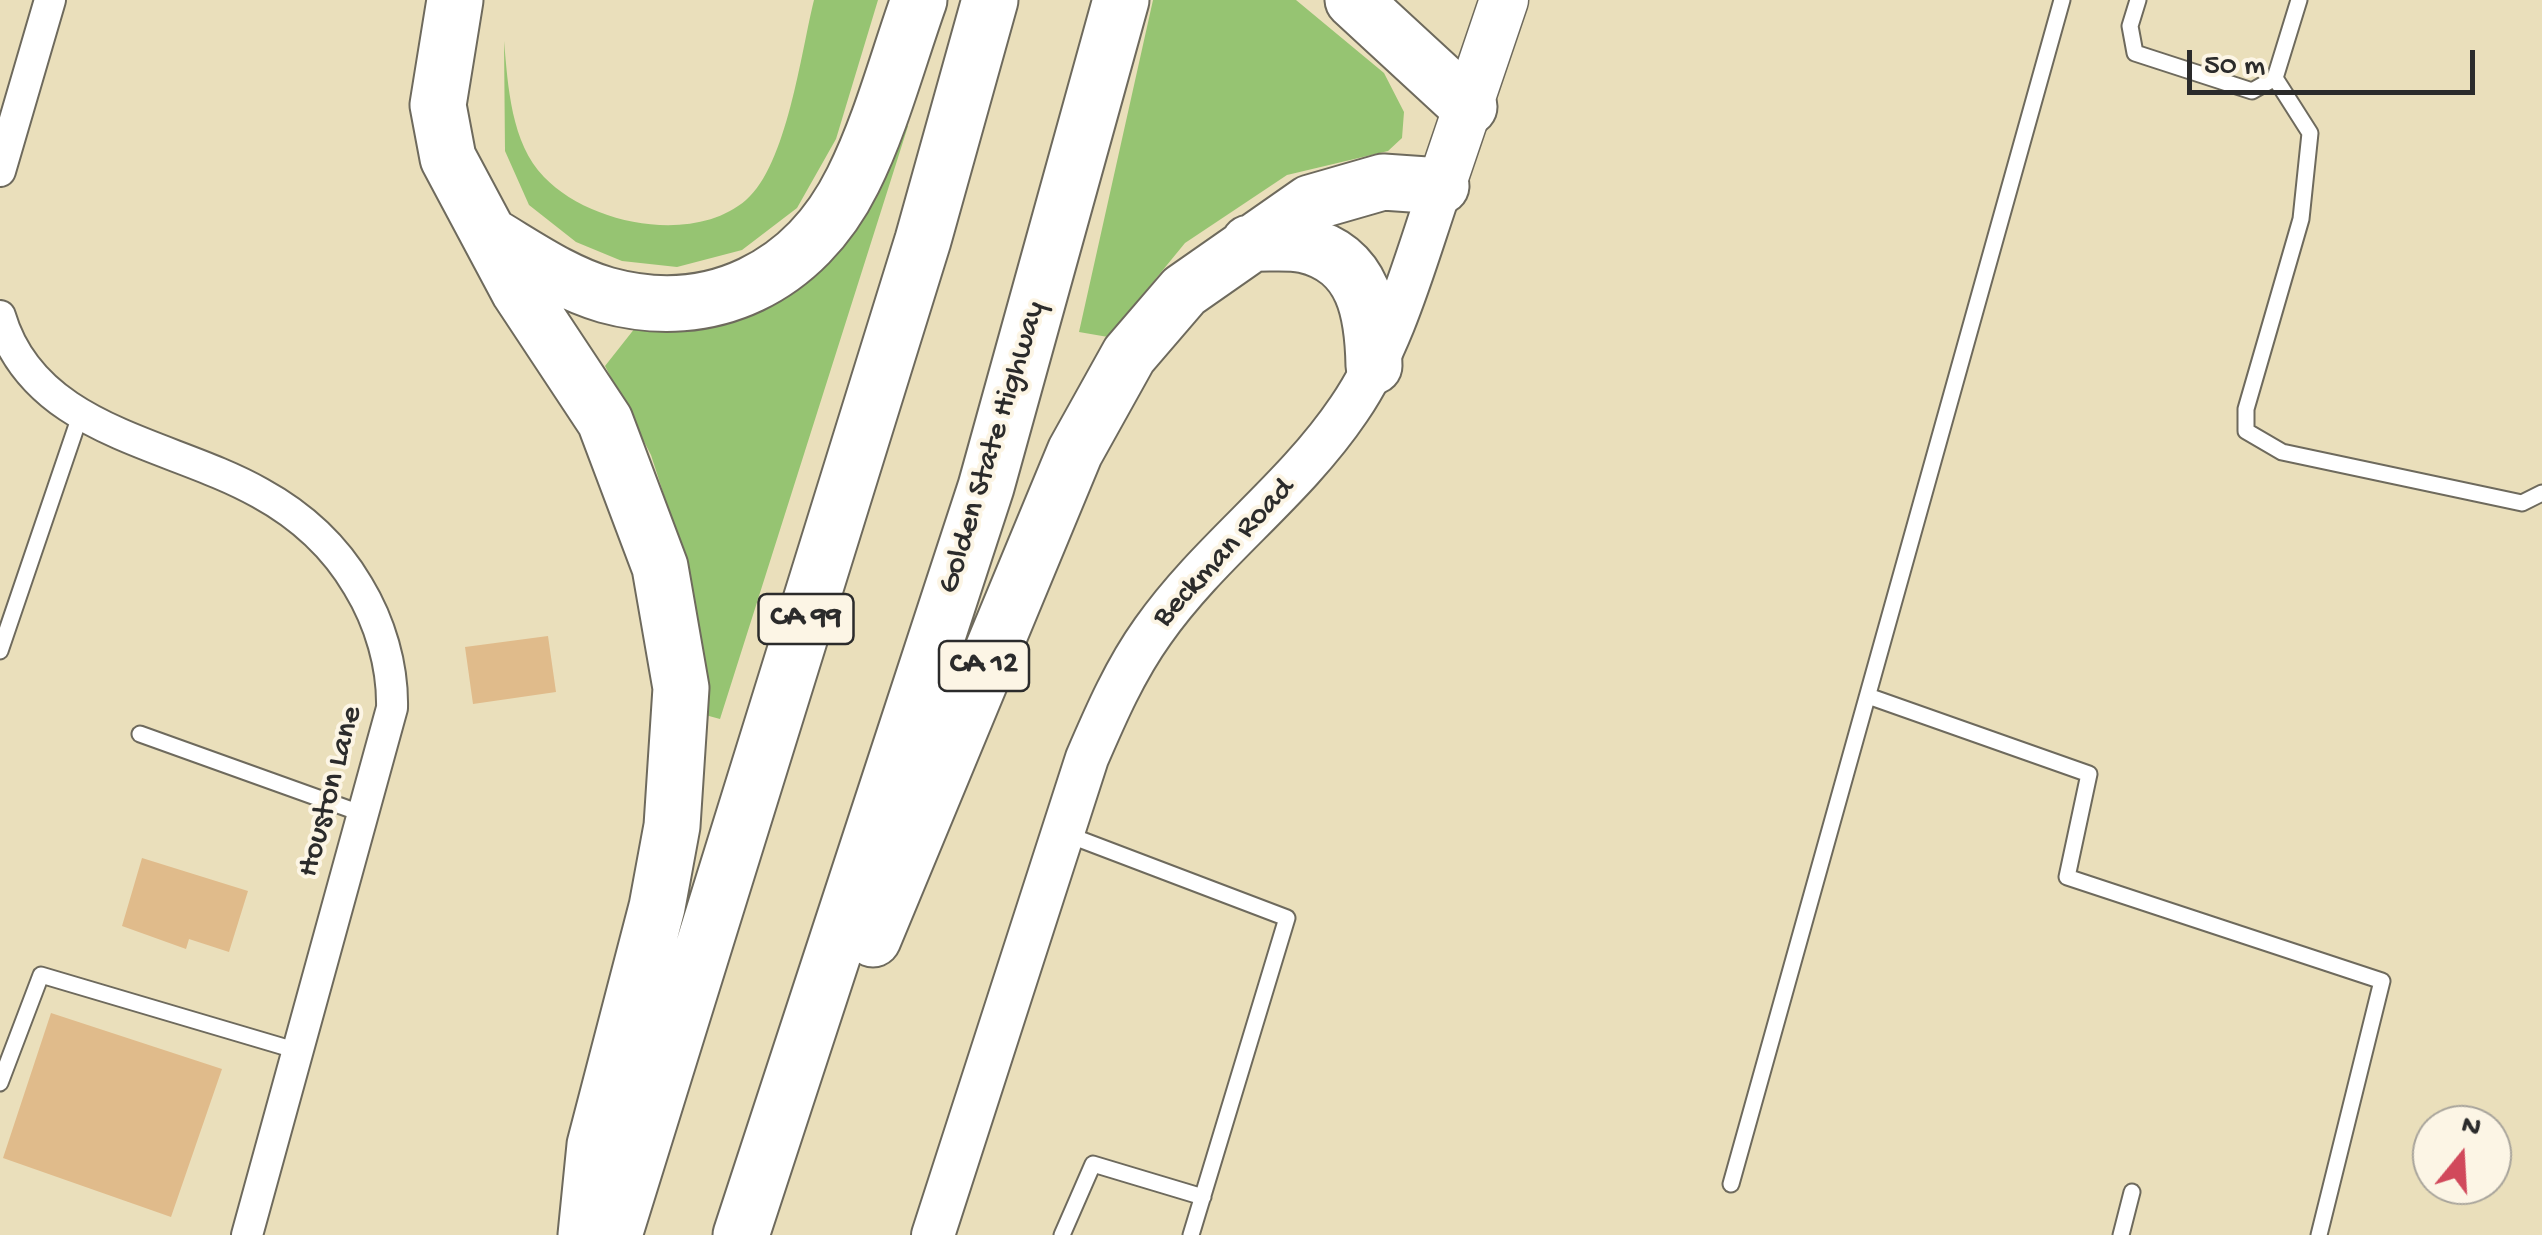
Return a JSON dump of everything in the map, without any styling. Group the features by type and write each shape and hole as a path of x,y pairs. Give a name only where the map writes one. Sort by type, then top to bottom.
{"highway":[{"path":"455,0 438,105 448,158 519,291 605,420 660,567 681,688 672,826 657,908 595,1145 586,1235"},
{"path":"490,235 553,272 602,294 653,305 707,300 758,283 799,257 830,219 854,179 918,0"},
{"name":"CA 99","path":"614,1235 923,240 990,0"},
{"name":"Golden State Highway","path":"741,1235 986,487 1121,0"},
{"path":"1354,0 1469,107"},
{"name":"CA 12","path":"775,1128 853,992 930,793 1075,452 1129,356 1184,291 1310,203 1384,182 1441,186"},
{"path":"1249,244 1306,245 1343,264 1365,290 1374,324 1374,366"}],"main road":[{"name":"Beckman Road","path":"1441,186 1504,0"}],"street":[{"path":"0,171 10,99 50,0"},
{"name":"Beckman Road","path":"933,1235 1062,832 1116,692 1154,630 1200,576 1290,484 1350,408 1374,366 1441,186"},
{"name":"Houston Lane","path":"2,331 38,382 103,428 260,492 312,528 343,561 373,610 393,683 392,708 247,1235"}],"lane":[{"path":"1731,1184 2062,0"},
{"path":"2138,0 2130,26 2135,53 2252,91 2276,78 2298,0"},
{"path":"2276,78 2310,133 2302,219 2246,409 2246,432 2282,452 2504,499 2522,502 2542,493"},
{"path":"0,651 81,414"},
{"path":"1868,696 2090,774 2067,877 2382,980 2319,1235"},
{"path":"140,734 363,814"},
{"path":"1062,832 1287,918 1191,1235"},
{"path":"0,1084 41,975 298,1051"},
{"path":"1062,1235 1093,1164 1203,1196"},
{"path":"2121,1235 2132,1192"}],"green space":[{"path":"814,0 878,0 836,139 797,208 742,250 677,267 622,261 576,242 529,205 505,151 504,41 518,131 524,148 544,177 564,194 614,217 671,225 699,222 724,214 746,200 772,161 790,106"},
{"path":"1153,0 1296,0 1384,73 1404,112 1402,138 1388,151 1287,175 1185,243 1108,337 1079,332"},
{"path":"896,121 908,126 720,719 698,713 692,582 651,455 605,366 635,328 687,327 741,317 790,295 811,279 846,231"}],"building":[{"path":"548,636 556,692 473,704 465,647"},
{"path":"142,858 248,891 229,952 189,939 186,949 122,926"},
{"path":"51,1013 222,1069 171,1217 3,1158"}]}
